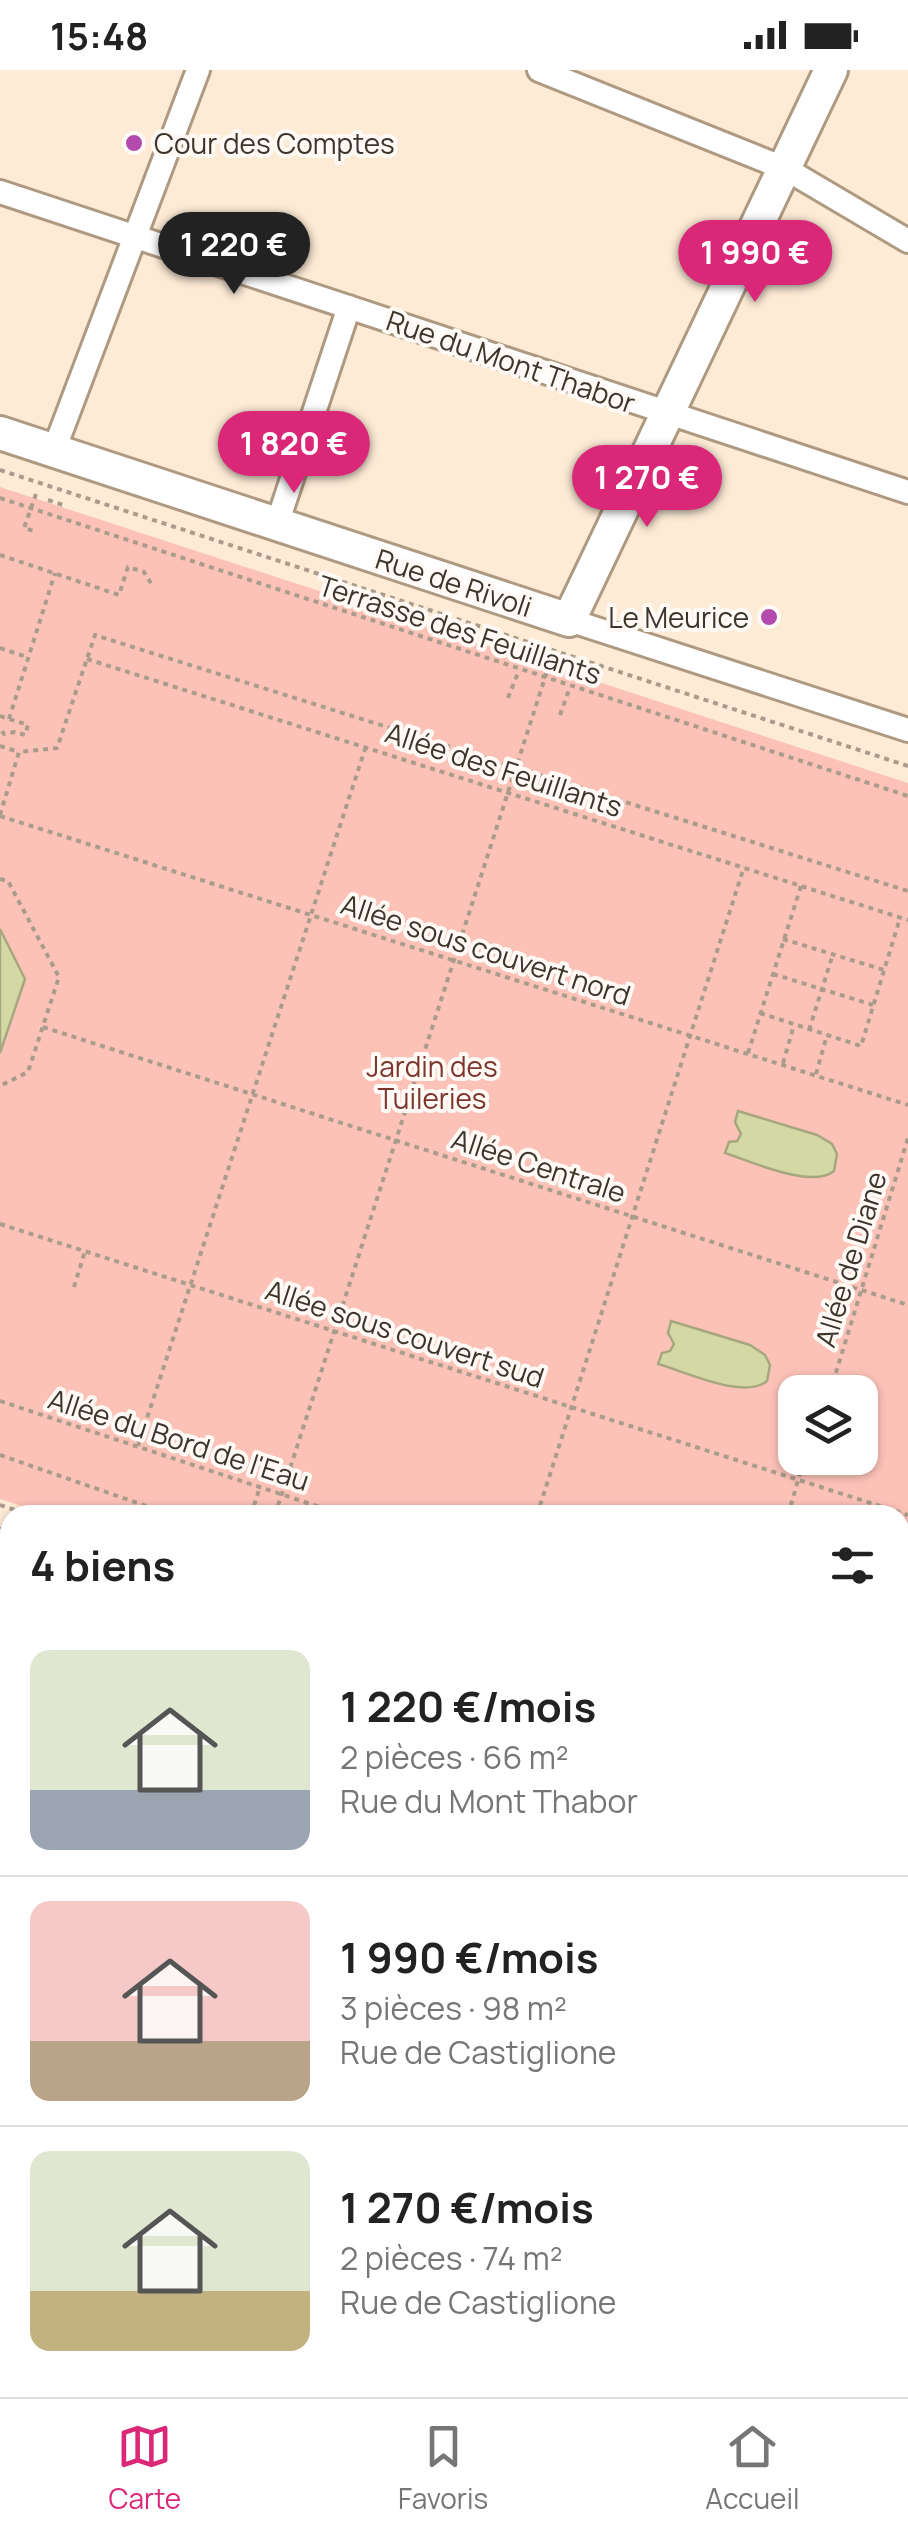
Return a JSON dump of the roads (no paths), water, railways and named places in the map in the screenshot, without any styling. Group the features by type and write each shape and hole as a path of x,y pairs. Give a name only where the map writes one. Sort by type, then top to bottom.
{"street":[{"path":"54,450 198,70"},
{"path":"539,70 786,169 908,241"},
{"path":"569,620 831,70"},
{"name":"Rue du Mont Thabor","path":"0,192 908,492"},
{"path":"277,524 349,307"},
{"name":"Rue de Rivoli","path":"0,434 908,730"}],"place":[{"name":"Cour des Comptes","path":"134,143"},
{"name":"Le Meurice","path":"769,617"}],"park label":[{"name":"Jardin des Tuileries","path":"432,1082"}]}
